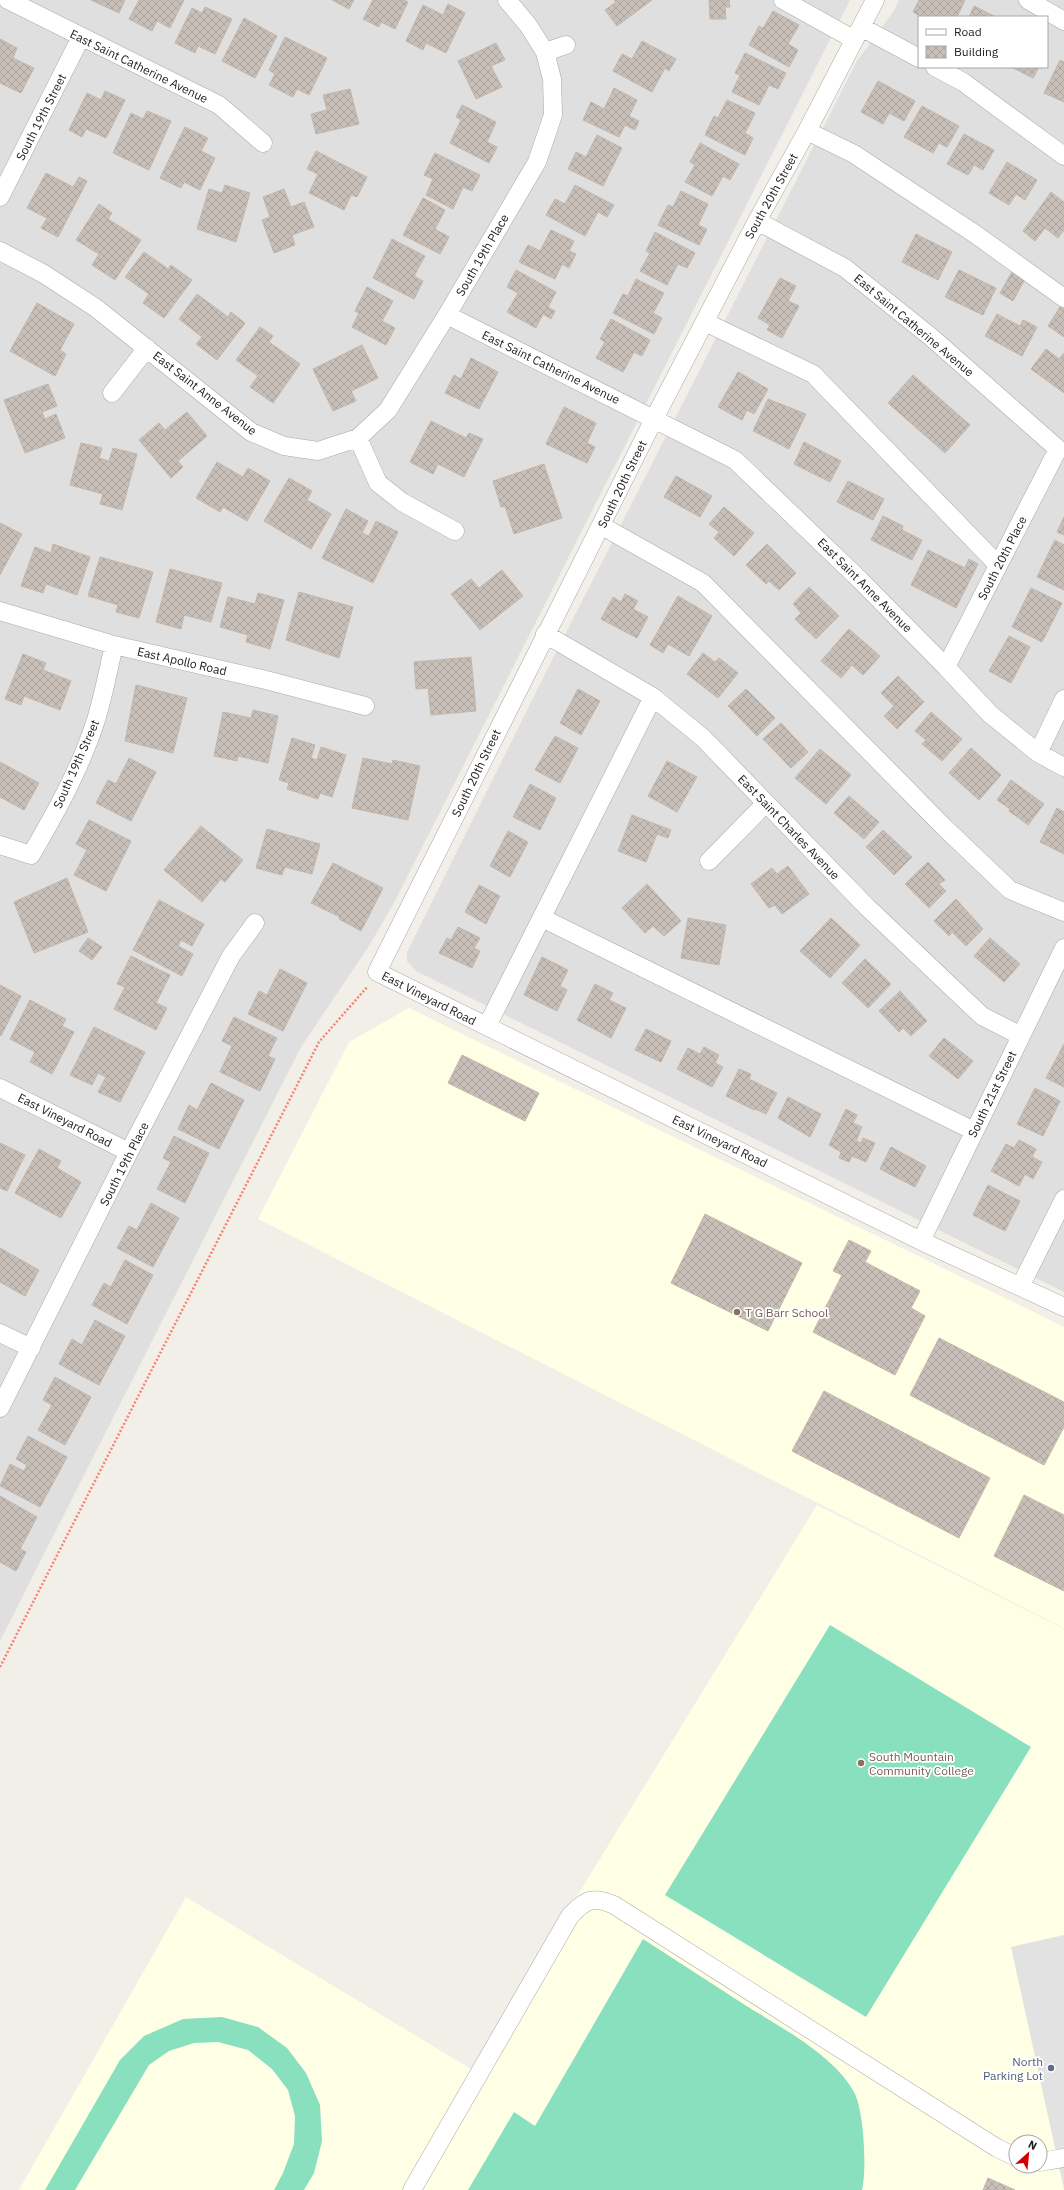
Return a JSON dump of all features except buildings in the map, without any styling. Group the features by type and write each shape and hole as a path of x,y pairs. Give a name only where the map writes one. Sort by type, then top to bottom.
{"street":[{"name":"East Saint Catherine Avenue","path":"8,0 220,105 263,144"},
{"path":"507,0 528,24 546,52 566,45"},
{"path":"783,0 857,33 918,58"},
{"name":"South 20th Street","path":"377,972 545,634 602,526 654,419 756,221 807,131 875,0"},
{"path":"1028,0 1064,21"},
{"name":"South 19th Street","path":"0,197 81,37"},
{"name":"South 19th Place","path":"358,438 388,410 447,315 537,162 553,115 552,79 546,52"},
{"path":"937,68 963,82 1064,156"},
{"path":"807,131 854,154 975,234 1064,298"},
{"name":"East Saint Catherine Avenue","path":"756,221 845,268 931,337 1058,449"},
{"name":"East Saint Anne Avenue","path":"0,251 44,274 96,308 251,432 284,446 318,451 358,438"},
{"name":"East Saint Catherine Avenue","path":"447,315 654,419"},
{"path":"705,322 813,374 998,565"},
{"name":"East Saint Anne Avenue","path":"112,393 147,348"},
{"name":"East Saint Anne Avenue","path":"654,419 735,460 788,509 946,667 990,714 1038,753 1064,767"},
{"path":"358,438 378,483 402,502 455,531"},
{"name":"South 20th Place","path":"946,667 1058,449"},
{"path":"602,526 703,583 945,828 1010,890 1064,912"},
{"name":"East Apollo Road","path":"0,611 114,645 266,680 365,706"},
{"name":"East Saint Charles Avenue","path":"545,634 653,697 703,738 867,907 982,1016 1021,1036"},
{"name":"South 19th Street","path":"0,845 30,855 70,783 95,723 114,645"},
{"path":"487,1026 653,697"},
{"path":"1038,753 1064,698"},
{"path":"709,861 766,803"},
{"path":"542,918 974,1131"},
{"name":"South 19th Place","path":"0,1408 129,1152 231,956 255,923"},
{"name":"South 21st Street","path":"921,1241 1064,948"},
{"name":"East Vineyard Road","path":"377,972 921,1241 1064,1308"},
{"name":"East Vineyard Road","path":"0,1088 129,1152"},
{"path":"1020,1287 1064,1199"},
{"path":"0,1333 30,1348"},
{"path":"412,2190 570,1916 582,1903 594,1899 614,1905 1008,2154"},
{"path":"1048,2161 1064,2158"}],"path":[{"path":"0,1667 318,1042 365,991 377,972"}],"shaded area":[{"path":"0,0 850,0 395,901 369,946 301,1047 0,1641"},
{"path":"899,0 1064,0 1064,1292 416,971 407,961 407,952 549,666 857,61 893,12"},
{"name":"T G Barr School","path":"409,1008 1064,1327 1064,1628 258,1219 349,1042"},
{"name":"South Mountain Community College","path":"817,1505 1064,1629 1064,2190 19,2190 186,1897 471,2069"},
{"name":"North Parking Lot","path":"1064,1935 1064,2189 1011,1947"}],"green space":[{"path":"830,1625 1031,1747 866,2017 665,1895"},
{"path":"643,1939 790,2033 835,2067 855,2094 861,2114 864,2142 864,2181 862,2190 468,2190 514,2112 535,2126"},
{"path":"222,2017 258,2027 287,2048 306,2073 320,2105 322,2141 314,2173 304,2190 274,2190 283,2173 294,2144 295,2116 288,2090 272,2069 248,2050 218,2042 194,2043 169,2051 149,2065 75,2190 45,2190 120,2060 144,2036 183,2019"}],"place":[{"name":"T G Barr School","path":"737,1312"},
{"name":"South Mountain Community College","path":"861,1763"},
{"name":"North Parking Lot","path":"1051,2068"}]}
